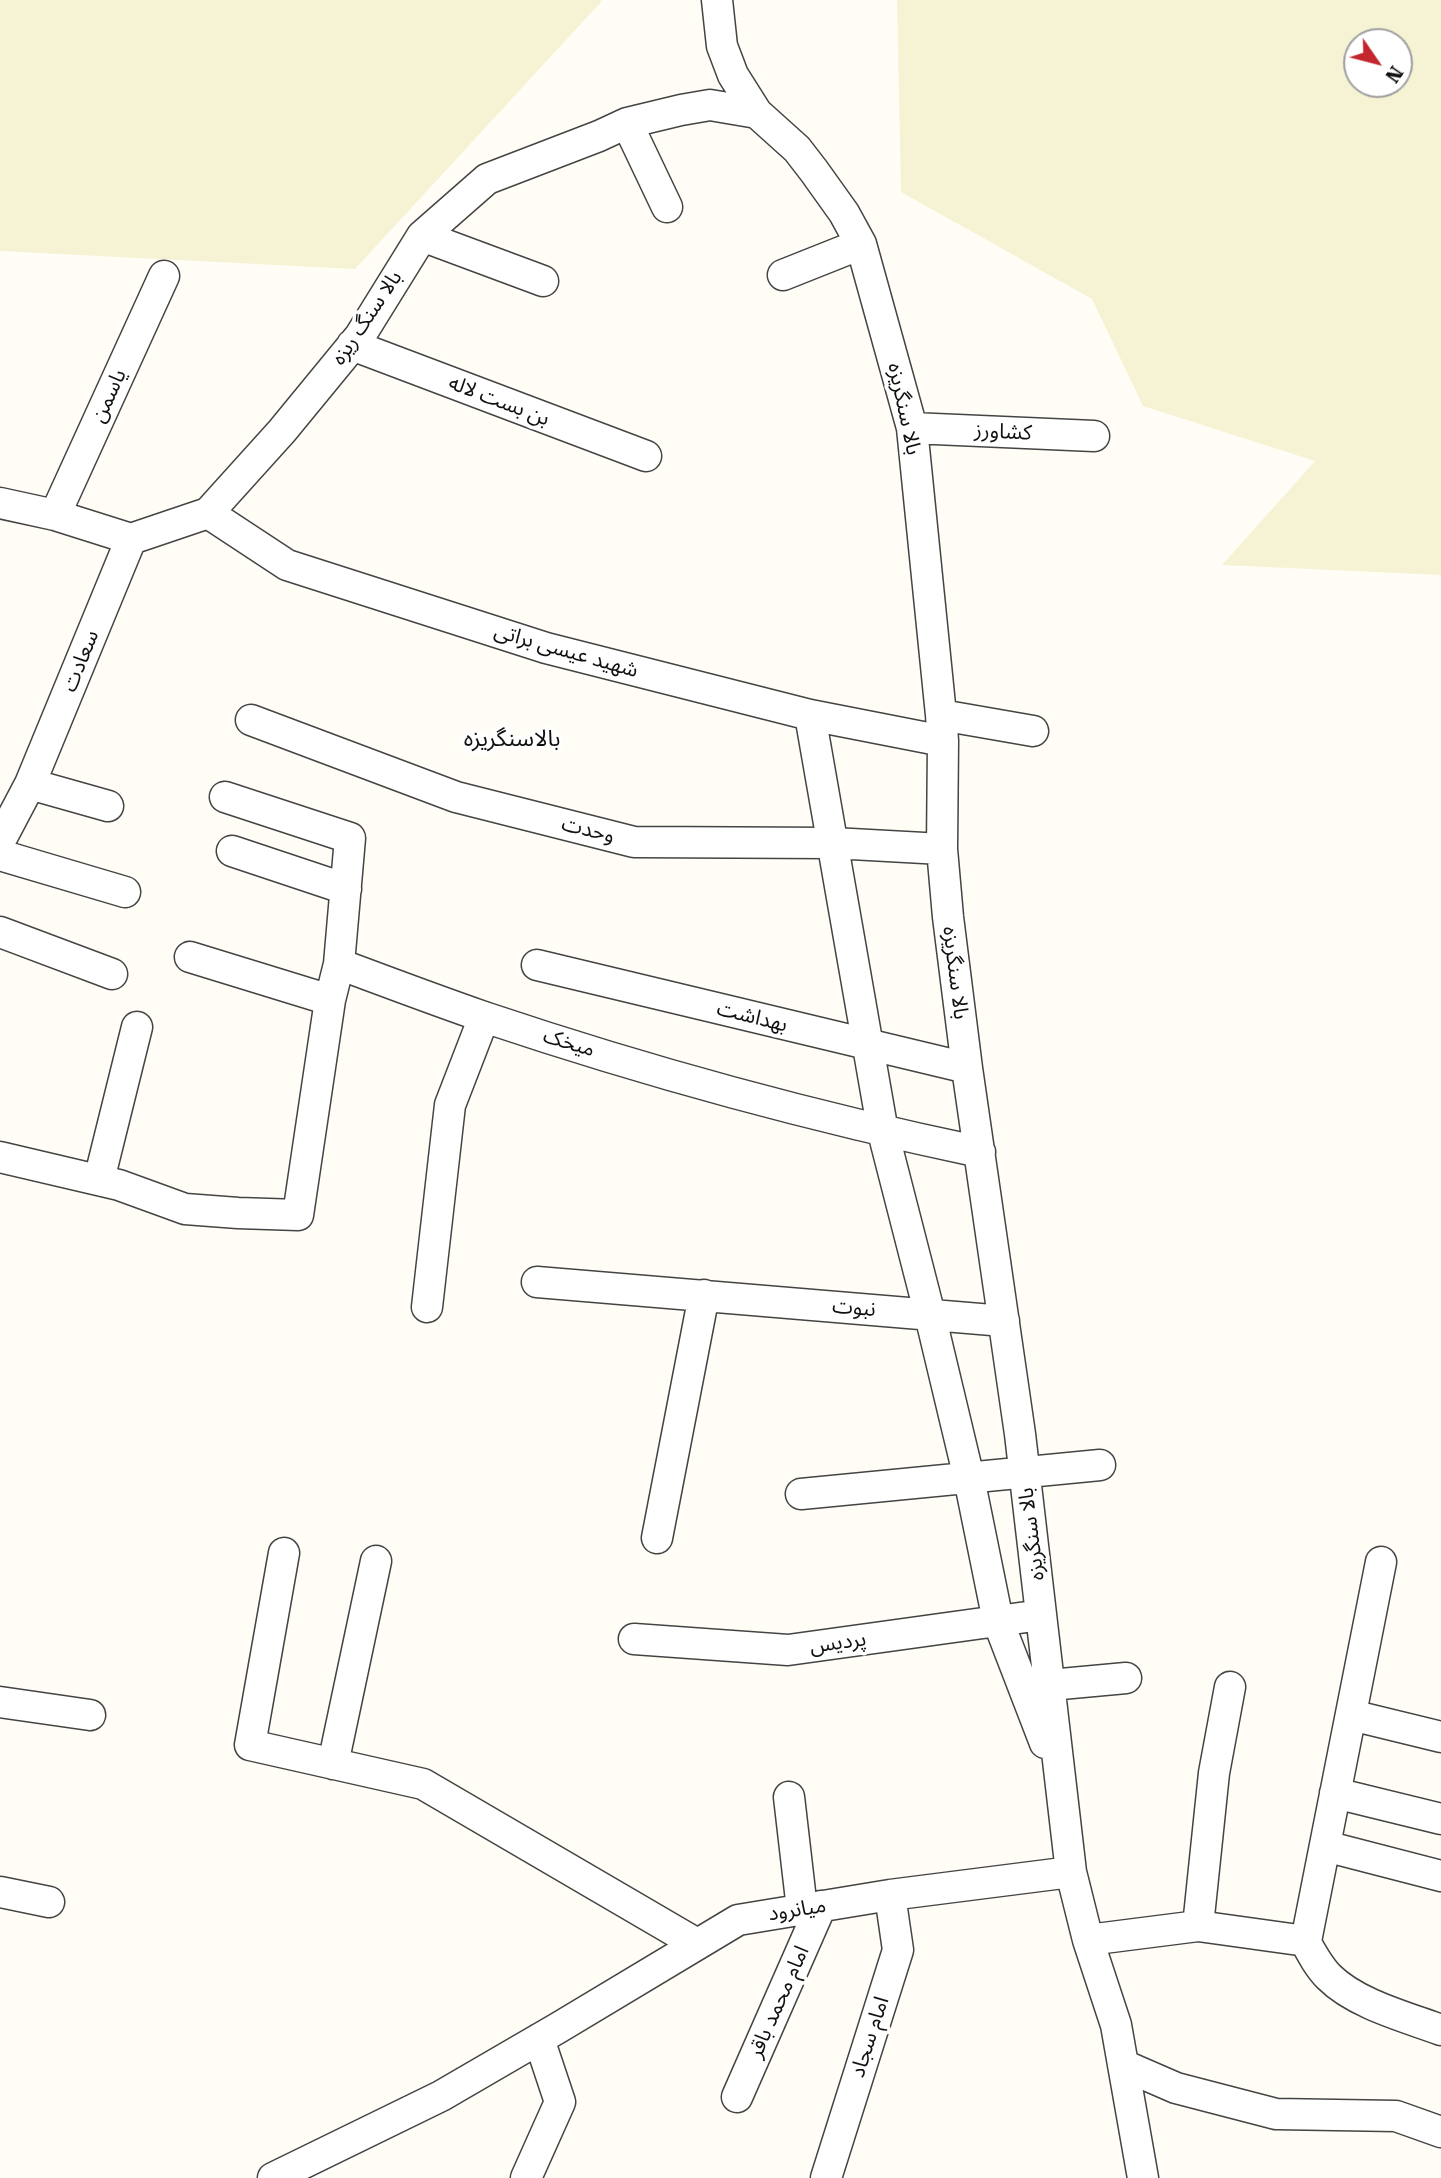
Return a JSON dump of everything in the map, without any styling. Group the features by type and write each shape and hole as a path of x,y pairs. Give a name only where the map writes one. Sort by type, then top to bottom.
{"street":[{"name":"بالا سنگریزه","path":"717,0 722,46 733,75 757,113 797,149 814,171 844,213 861,244 912,428 942,728 942,849 948,917 1024,1473 1071,1872"},
{"name":"بالا سنگ ریزه","path":"131,539 208,513 282,431 352,345 422,236 487,179 627,123 710,105 757,113"},
{"path":"627,123 667,208"},
{"path":"422,236 543,281"},
{"path":"783,275 861,244"},
{"name":"یاسمن","path":"55,515 164,276"},
{"name":"بن بست لاله","path":"352,345 646,456"},
{"name":"کشاورز","path":"912,428 1094,436"},
{"path":"0,503 55,515 131,539"},
{"name":"شهید عیسی براتی","path":"208,513 287,565 546,648 810,715 942,728 1033,731"},
{"name":"سعادت","path":"0,841 30,784 131,539"},
{"path":"810,715 883,1132 969,1478 998,1621 1059,1779"},
{"name":"وحدت","path":"251,720 456,797 634,842 833,843 942,849"},
{"path":"30,784 108,806"},
{"path":"0,1157 119,1185 185,1209 298,1215 330,1000 339,964 350,838 225,797"},
{"path":"232,851 346,888"},
{"path":"0,855 125,892"},
{"path":"0,932 112,974"},
{"path":"190,957 330,1000"},
{"name":"میخک","path":"339,964 484,1017 688,1080 883,1132 980,1152"},
{"name":"بهداشت","path":"537,965 967,1068"},
{"path":"427,1307 450,1105 484,1017"},
{"path":"99,1180 137,1027"},
{"name":"نبوت","path":"537,1282 1004,1321"},
{"path":"657,1538 704,1296"},
{"path":"801,1494 1100,1465"},
{"path":"284,1553 250,1745 423,1784 697,1944"},
{"path":"333,1764 376,1561"},
{"path":"1381,1562 1305,1941 1318,1964 1347,1991 1441,2030"},
{"name":"پردیس","path":"634,1639 788,1650 1041,1615"},
{"path":"1050,1685 1126,1678"},
{"path":"1198,1926 1214,1773 1230,1687"},
{"path":"0,1702 90,1715"},
{"path":"1351,1714 1441,1737"},
{"path":"1335,1793 1441,1819"},
{"path":"789,1797 812,1908"},
{"path":"1325,1846 1441,1876"},
{"path":"1071,1872 1088,1940 1116,2025 1143,2178"},
{"name":"میانرود","path":"283,2176 441,2096 738,1920 890,1895 1071,1872"},
{"path":"0,1892 49,1902"},
{"name":"امام سجاد","path":"826,2178 898,1950 890,1895"},
{"name":"امام محمد باقر","path":"737,2097 812,1908"},
{"path":"1088,1940 1198,1926 1305,1941"},
{"path":"526,2178 560,2102 539,2039"},
{"path":"1123,2065 1177,2088 1276,2114 1396,2116 1441,2132"}],"shaded area":[{"path":"0,0 602,1 355,269 0,251"},
{"path":"897,0 1441,0 1441,575 1222,565 1315,461 1143,406 1092,299 901,192"}],"district":[{"name":"بالاسنگریزه","path":"512,739"}]}
